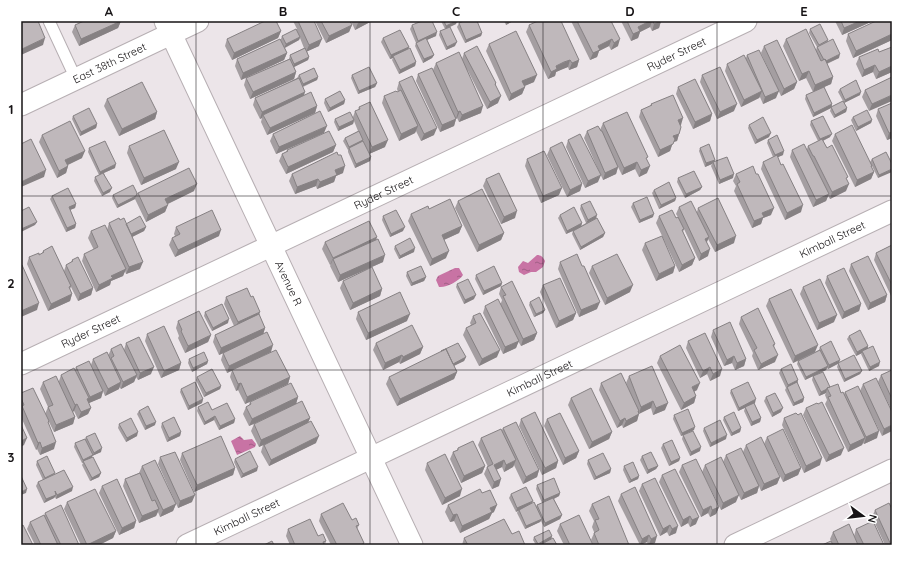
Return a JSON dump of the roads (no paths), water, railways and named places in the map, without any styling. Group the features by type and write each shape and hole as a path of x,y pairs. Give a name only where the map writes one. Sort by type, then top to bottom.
{"street":[{"name":"East 38th Street","path":"21,105 76,79 168,27 198,21"},
{"name":"Ryder Street","path":"21,364 746,21"},
{"name":"Avenue R","path":"168,27 412,545"},
{"name":"Kimball Street","path":"187,545 892,211"},
{"path":"735,545 892,470"}],"lane":[{"path":"49,21 76,79"}],"water":[{"path":"537,255 542,256 545,261 543,267 536,272 531,272 524,275 519,272 518,267 523,261 528,263"},
{"path":"455,268 459,268 463,275 449,285 439,287 436,280 438,276"},
{"path":"240,436 244,440 252,439 256,444 255,447 237,455 231,441"}]}
